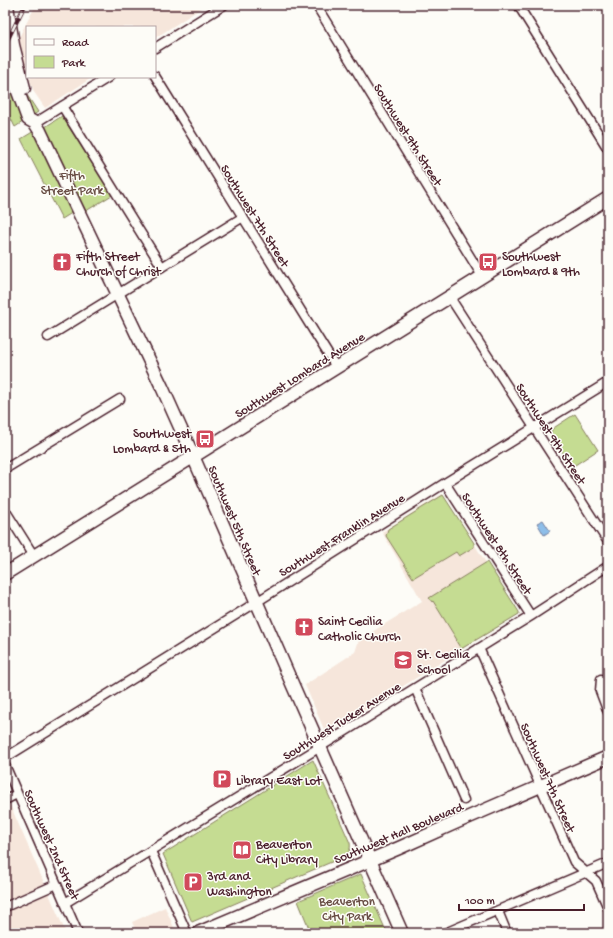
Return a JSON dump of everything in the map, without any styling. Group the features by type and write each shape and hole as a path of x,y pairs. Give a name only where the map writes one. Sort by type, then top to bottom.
{"street":[{"name":"Southwest 5th Street","path":"7,5 11,33 20,73 35,116 35,123"},
{"path":"156,47 224,5"},
{"name":"Southwest 9th Street","path":"316,5 482,276"},
{"path":"518,5 608,149"},
{"name":"Southwest 5th Street","path":"5,46 24,111 28,119 35,123 40,131 159,380 402,933"},
{"path":"35,123 107,78"},
{"name":"Southwest 7th Street","path":"156,78 336,367"},
{"path":"62,106 162,267"},
{"name":"Southwest Lombard Avenue","path":"5,574 608,198"},
{"path":"48,337 243,217"},
{"name":"Southwest 9th Street","path":"449,296 608,542"},
{"name":"Southwest Franklin Avenue","path":"5,758 608,382"},
{"path":"5,469 120,399"},
{"name":"Southwest 8th Street","path":"445,483 531,616"},
{"path":"5,510 34,556"},
{"name":"Southwest Tucker Avenue","path":"65,903 320,748 608,566"},
{"name":"Southwest 7th Street","path":"479,648 574,862 596,881 608,908"},
{"path":"601,679 600,691 608,712"},
{"path":"415,688 464,800"},
{"name":"Southwest Hall Boulevard","path":"198,933 608,757"},
{"name":"Southwest 2nd Street","path":"5,765 78,933"},
{"path":"5,800 18,794"},
{"path":"151,851 187,933"},
{"path":"445,933 608,863"},
{"path":"5,907 57,884"},
{"path":"498,911 507,933"}],"shaded area":[{"path":"36,5 206,5 156,37 156,26 26,26 26,69 19,37"},
{"path":"29,78 91,78 45,108 34,92"},
{"path":"442,494 519,614 326,734 305,685 355,652 359,640 422,601 382,532"},
{"path":"5,793 25,839 66,933 5,933"},
{"path":"165,907 175,930 167,933 137,933 132,922"}],"green space":[{"path":"12,72 38,112 15,127 5,107 5,86"},
{"name":"Fifth Street Park","path":"62,116 112,195 86,211 83,206 62,219 21,139 44,125 45,127"},
{"path":"575,414 598,450 572,467 552,436 551,432 552,429"},
{"path":"443,495 474,543 474,547 459,556 456,552 413,578 386,536 388,529"},
{"path":"487,562 519,614 461,649 433,601 432,602 429,598"},
{"path":"313,760 350,843 348,853 343,857 192,922 163,854"},
{"name":"Beaverton City Park","path":"361,874 387,933 311,933 298,901"}],"water":[{"path":"543,520 550,531 544,535 537,523"}],"railway":[{"path":"5,16 8,5"},
{"path":"5,45 25,5"}],"place":[{"name":"Fifth Street Church of Christ","path":"62,262"},
{"name":"Southwest Lombard & 9th","path":"488,262"},
{"name":"Southwest Lombard & 5th","path":"205,439"},
{"name":"Saint Cecilia Catholic Church","path":"304,627"},
{"name":"St. Cecilia School","path":"403,660"},
{"name":"Library East Lot","path":"222,779"},
{"name":"Beaverton City Library","path":"242,850"},
{"name":"3rd and Washington","path":"193,882"}]}
